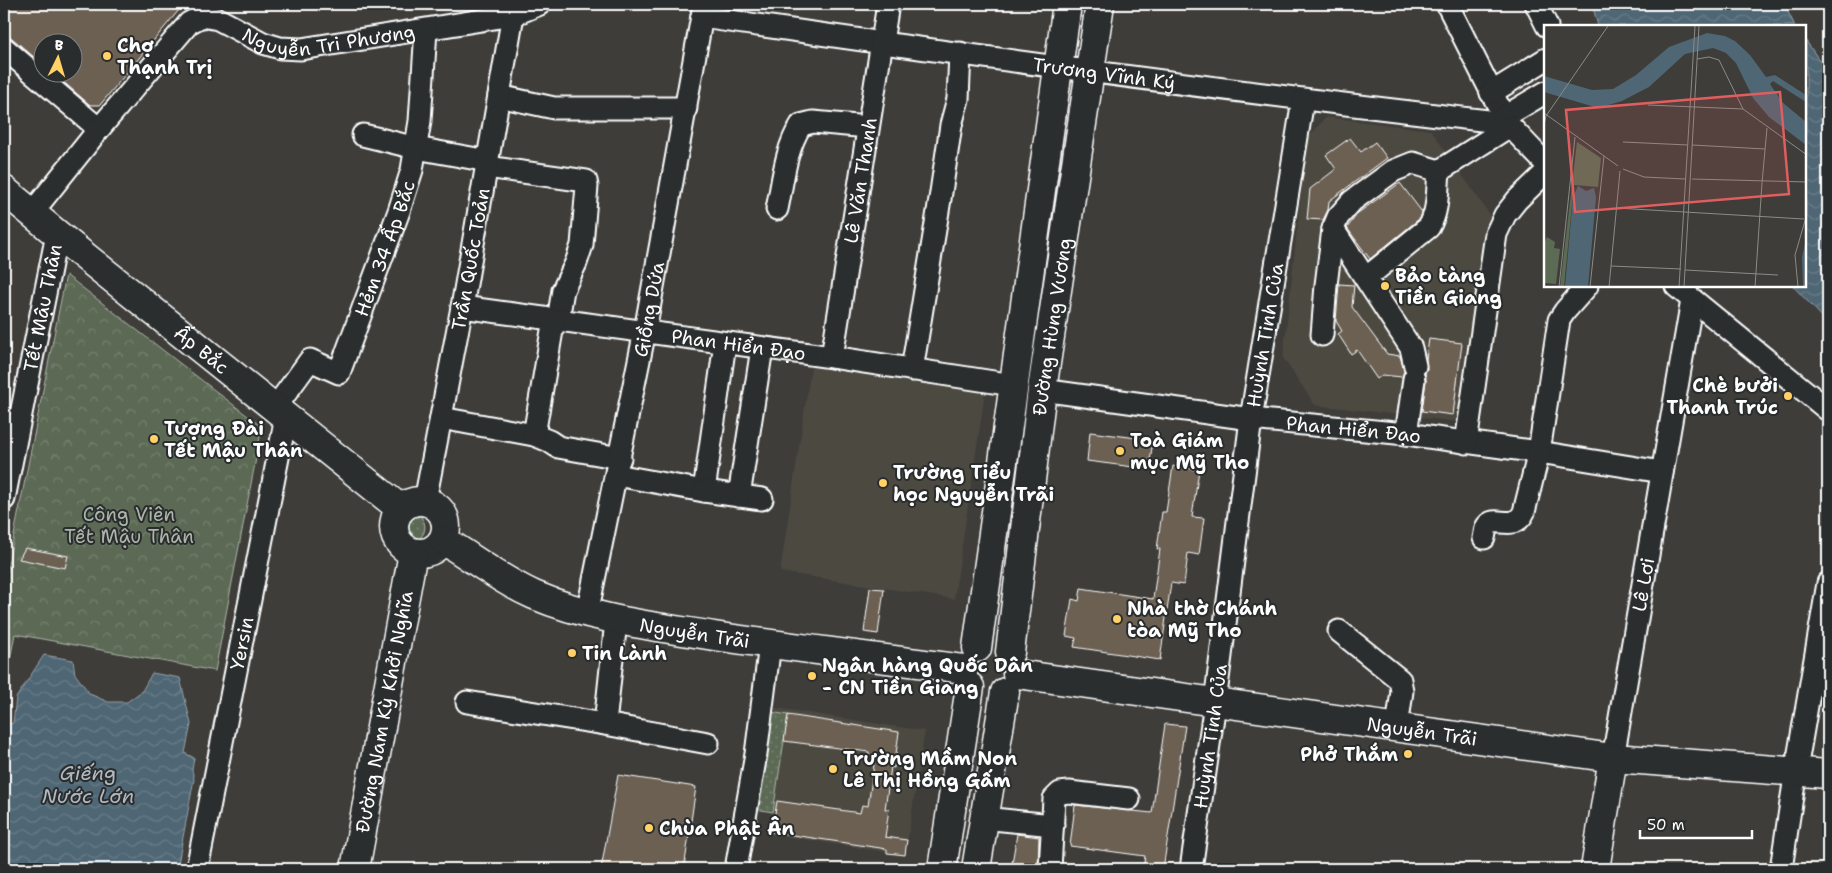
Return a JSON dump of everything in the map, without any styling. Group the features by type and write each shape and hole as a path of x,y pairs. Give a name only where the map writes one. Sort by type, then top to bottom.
{"main road":[{"name":"Đường Hùng Vương","path":"942,869 1068,4"},
{"name":"Đường Hùng Vương","path":"976,869 983,818 1011,673 1042,390 1100,4"},
{"name":"Ấp Bắc","path":"4,190 31,214 281,412 413,505"},
{"path":"413,505 440,509 444,516 446,532 443,540 439,546 427,553 413,553 400,545 393,530 396,515 413,505"},
{"name":"Nguyễn Trãi","path":"443,540 513,584 533,594 587,614 616,621 770,644 970,668"},
{"name":"Đường Nam Kỳ Khởi Nghĩa","path":"355,869 413,553"},
{"name":"Nguyễn Trãi","path":"986,644 993,644 1002,646 1011,673 996,696 987,696 976,694 970,668 986,644"},
{"name":"Nguyễn Trãi","path":"1011,673 1613,758 1796,770 1828,774"},
{"name":"Lê Lợi","path":"1595,869 1613,758"}],"street":[{"name":"Nguyễn Tri Phương","path":"31,214 99,129 189,23 202,16 218,19 263,43 280,48 301,49 513,15 540,4"},
{"name":"Lê Văn Thạnh","path":"832,357 888,4"},
{"path":"1447,4 1507,122 1544,162"},
{"path":"1536,4 1546,25"},
{"name":"Trương Vĩnh Ký","path":"703,10 882,43 1058,68 1303,100 1507,122"},
{"name":"Giồng Dứa","path":"587,614 645,331 703,10"},
{"name":"Trần Quốc Toản","path":"413,505 441,418 513,15"},
{"name":"Hẻm 34 Ấp Bắc","path":"281,412 310,360 339,372 399,211 412,170 422,104 426,30"},
{"path":"4,48 99,129"},
{"path":"912,370 951,125 958,99 960,53"},
{"path":"1491,93 1544,60"},
{"path":"1438,171 1544,94"},
{"path":"499,96 554,108 686,108"},
{"name":"Huỳnh Tịnh Của","path":"1191,869 1215,703 1251,419 1303,100"},
{"path":"777,209 788,154 792,140 801,125 813,122 868,127"},
{"path":"363,135 487,164 586,181 582,244 576,264 564,290 556,320 534,435"},
{"path":"1322,335 1333,229 1338,217 1352,200 1393,171 1413,163 1438,171"},
{"path":"1366,278 1429,227 1434,219 1437,207 1438,171"},
{"path":"1466,443 1496,234 1505,215 1517,200 1544,174"},
{"path":"1333,229 1411,348 1415,373 1406,434"},
{"name":"Tết Mậu Thân","path":"5,486 57,234"},
{"path":"1484,538 1487,526 1490,523 1496,521 1510,523 1521,518 1524,512 1539,452 1560,320 1565,311 1585,288"},
{"path":"1678,288 1828,410"},
{"name":"Lê Lợi","path":"1613,758 1692,300"},
{"name":"Phan Hiển Đạo","path":"462,307 832,357 1013,385"},
{"path":"704,491 725,343"},
{"path":"739,496 762,348"},
{"name":"Phan Hiển Đạo","path":"1042,390 1251,419 1406,434 1539,452 1662,472"},
{"name":"Yersin","path":"197,869 281,412"},
{"path":"441,418 534,435 549,441 558,448 704,491 762,499"},
{"path":"1781,869 1828,583"},
{"path":"605,724 616,621"},
{"path":"1339,631 1400,680 1402,691 1398,728"},
{"path":"736,869 756,754 770,644"},
{"path":"467,702 708,742"},
{"path":"1050,869 1054,799 1060,793 1069,792 1129,799"},
{"path":"983,818 1053,825"}],"shaded area":[{"name":"Bảo tàng Tiền Giang","path":"1326,117 1431,130 1490,215 1459,422 1315,405 1283,358 1307,139"},
{"name":"Trường Tiểu học Nguyễn Trãi","path":"811,367 985,393 954,599 780,572"},
{"name":"Trường Mầm Non Lê Thị Hồng Gấm","path":"757,705 925,731 905,855 769,834 772,812"}],"green space":[{"name":"Công Viên Tết Mậu Thân","path":"66,275 262,427 215,671 15,634 4,691 4,585"},
{"path":"410,512 420,517 425,527 420,537 410,542 400,537 395,527 400,517"},
{"path":"759,710 788,715 773,812 743,807"}],"water":[{"path":"1592,4 1784,4 1794,25 1598,25"},
{"path":"1807,42 1828,73 1828,323 1795,288 1807,288"},
{"name":"Giếng Nước Lớn","path":"44,655 73,660 75,674 90,694 108,702 127,702 142,691 152,673 180,678 191,724 185,753 194,758 192,770 194,779 177,869 4,869 4,725 13,723 16,698"}],"building":[{"name":"Chợ Thạnh Trị","path":"4,4 184,4 100,105 90,105 64,82 82,82 82,32 32,32 32,55 12,38 4,36"},
{"path":"1350,138 1361,152 1375,142 1387,158 1329,201 1328,210 1323,220 1307,219 1310,189 1336,169 1326,155"},
{"path":"1400,183 1422,212 1421,216 1370,259 1347,228 1358,213"},
{"path":"1339,284 1354,285 1352,307 1387,354 1400,356 1404,371 1402,377 1382,375 1377,379 1357,350 1351,354 1338,334 1342,331 1336,321"},
{"path":"1429,339 1462,343 1453,415 1422,411"},
{"name":"Toà Giám mục Mỹ Tho","path":"1090,432 1153,440 1149,469 1087,461"},
{"path":"1173,466 1199,470 1192,517 1204,518 1199,555 1188,553 1184,585 1171,583 1160,660 1074,647 1076,638 1066,636 1072,599 1079,601 1081,588 1153,599 1160,549 1157,549 1162,512 1166,512"},
{"path":"25,548 68,556 65,568 19,559"},
{"path":"870,588 884,589 878,634 864,632"},
{"path":"788,715 899,732 894,768 891,767 885,809 889,809 885,837 907,840 905,855 887,853 887,849 772,832 777,801 860,813 862,805 868,806 874,765 868,764 869,752 784,741"},
{"path":"1165,724 1185,726 1163,869 1143,869 1145,856 1070,846 1075,805 1152,813"},
{"name":"Chùa Phật Ân","path":"618,775 696,787 684,869 601,869"},
{"path":"1017,834 1039,837 1038,869 1011,869"}],"place":[{"name":"Chợ Thạnh Trị","path":"107,56"},
{"name":"Bảo tàng Tiền Giang","path":"1385,286"},
{"name":"Chè bưởi Thanh Trúc","path":"1788,396"},
{"name":"Tượng Đài Tết Mậu Thân","path":"154,439"},
{"name":"Toà Giám mục Mỹ Tho","path":"1120,451"},
{"name":"Trường Tiểu học Nguyễn Trãi","path":"883,483"},
{"name":"Nhà thờ Chánh tòa Mỹ Tho","path":"1117,619"},
{"name":"Tin Lành","path":"572,653"},
{"name":"Ngân hàng Quốc Dân - CN Tiền Giang","path":"812,676"},
{"name":"Phở Thắm","path":"1408,754"},
{"name":"Trường Mầm Non Lê Thị Hồng Gấm","path":"833,769"},
{"name":"Chùa Phật Ân","path":"649,828"}]}
